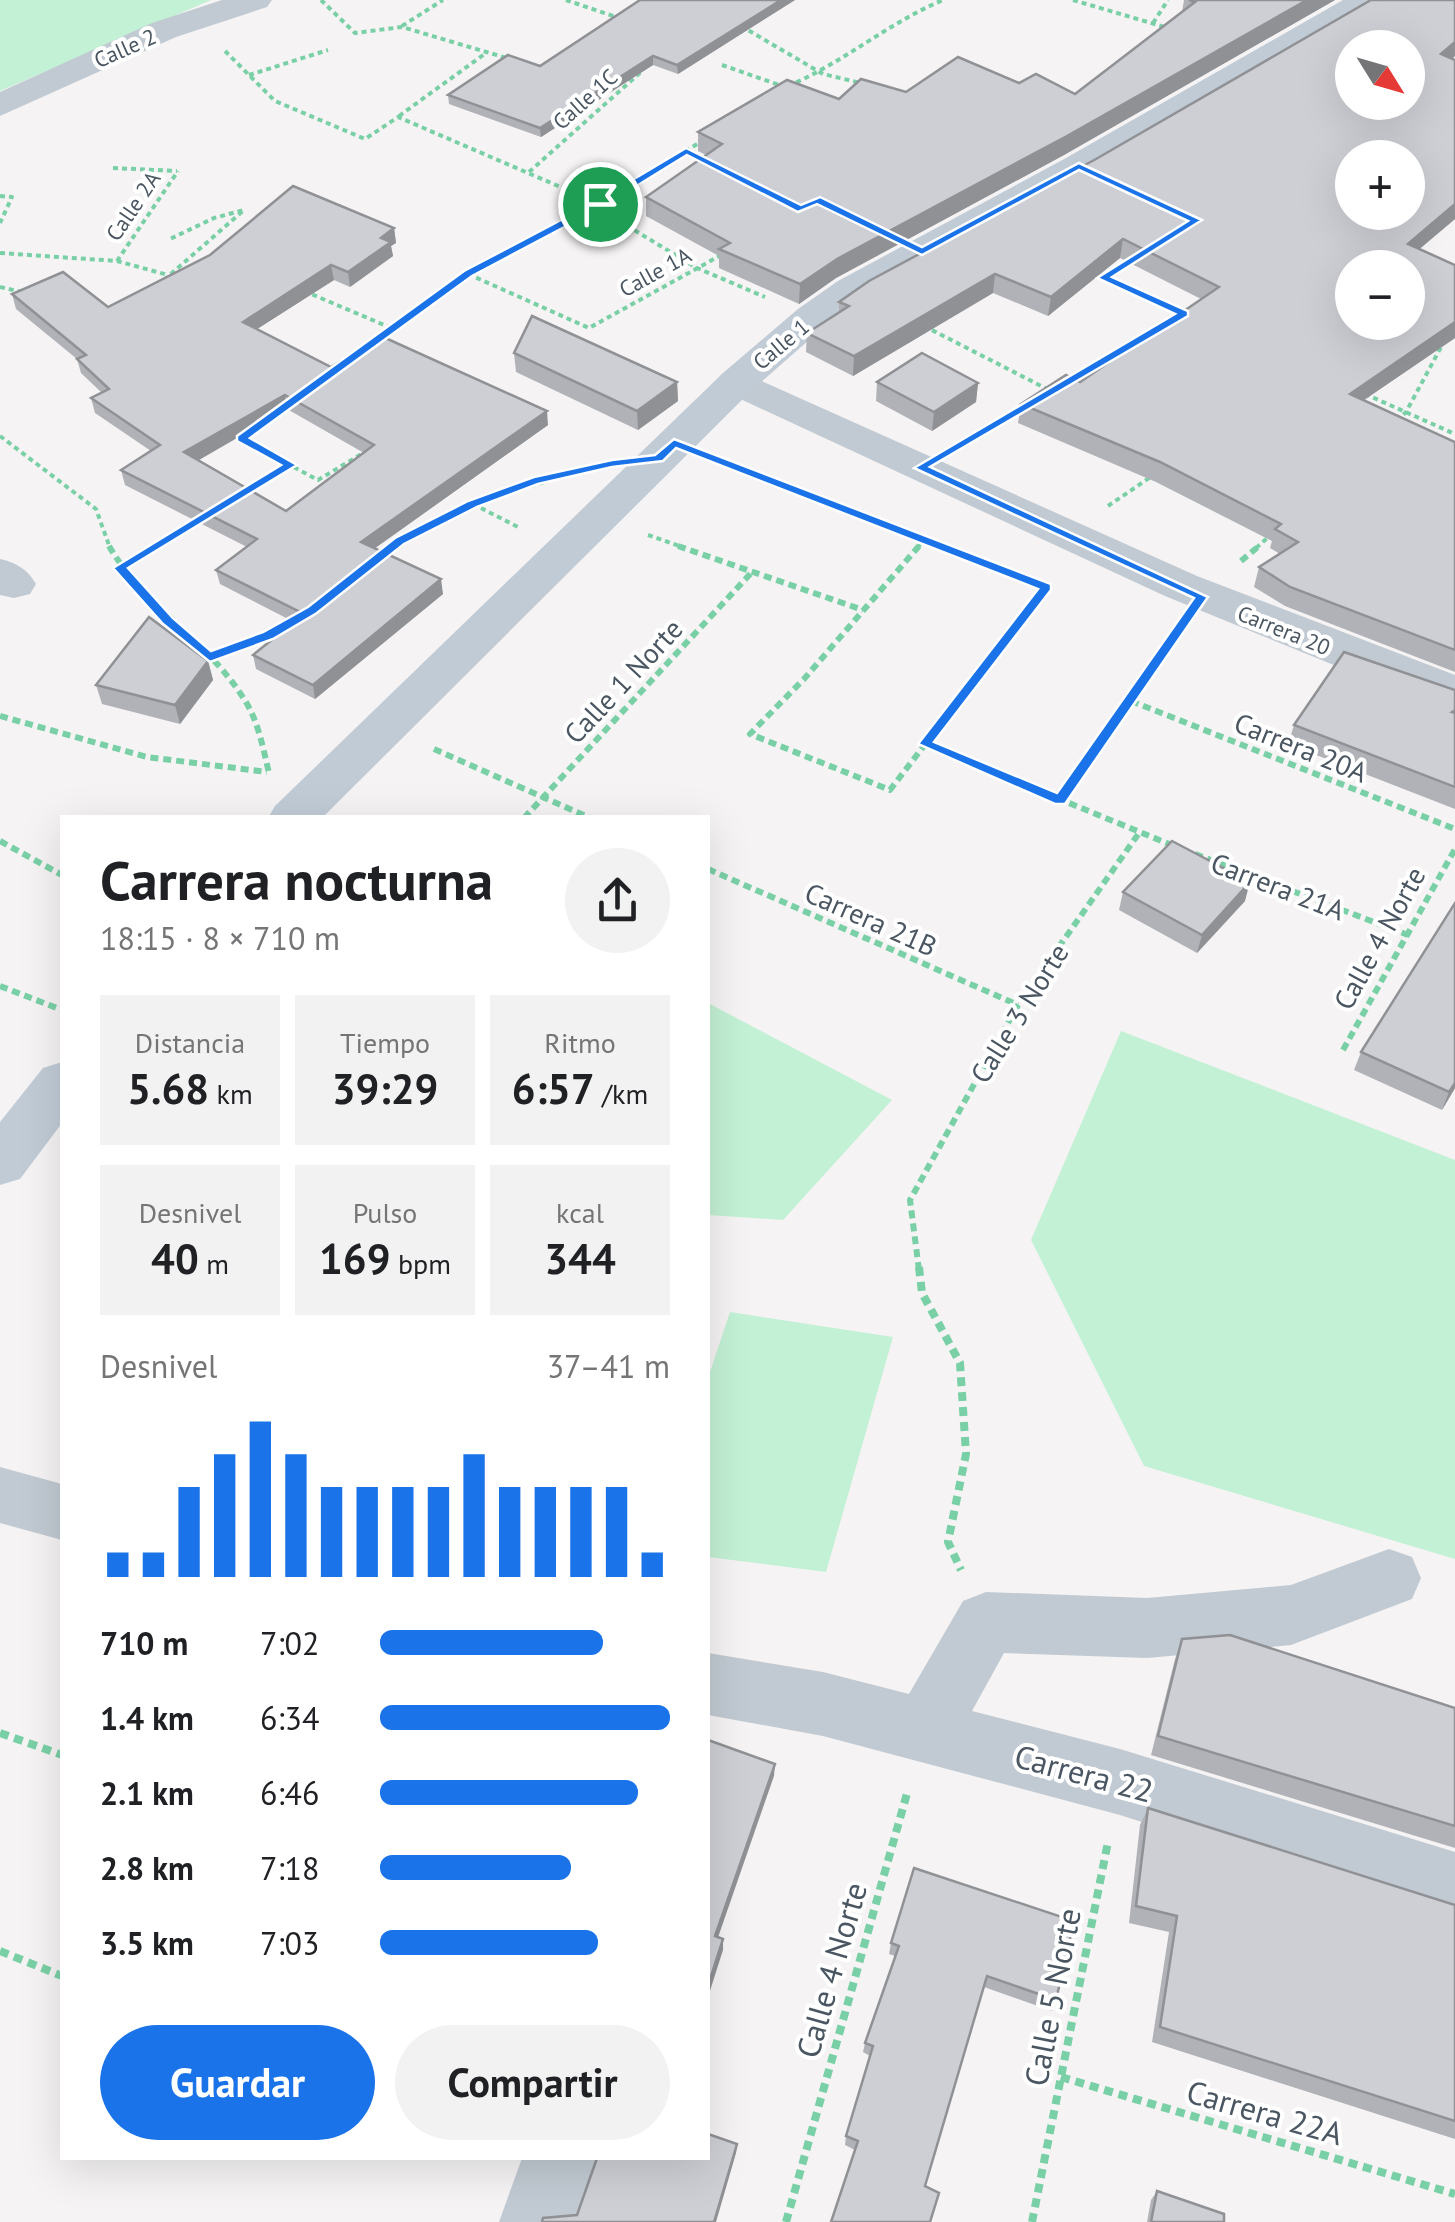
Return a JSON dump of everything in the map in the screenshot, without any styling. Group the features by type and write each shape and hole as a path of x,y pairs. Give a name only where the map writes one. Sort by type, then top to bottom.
{"street":[{"name":"Calle 2","path":"0,105 122,48 254,0"},
{"name":"Calle 1","path":"282,804 383,726 737,382 812,317 852,290 1079,166 1367,0"},
{"name":"Carrera 20","path":"737,382 1202,597 1338,652 1455,692"},
{"path":"0,1162 60,1085"},
{"path":"0,1494 60,1511"},
{"path":"925,1731 986,1622 1148,1628 1291,1615 1389,1578"},
{"name":"Carrera 22","path":"711,1697 823,1704 1120,1782 1455,1886"},
{"path":"537,2222 559,2160"}],"path":[{"path":"320,0 355,33 402,26 443,0"},
{"path":"566,0 637,24"},
{"path":"914,0 918,8"},
{"path":"769,98 823,74 918,8 943,0"},
{"path":"1074,0 1169,28"},
{"path":"1153,23 1168,0"},
{"path":"604,28 619,18"},
{"path":"728,18 823,74 874,86"},
{"path":"196,19 275,101 366,139 487,52"},
{"path":"402,26 524,64"},
{"path":"248,76 328,50"},
{"path":"722,65 786,88"},
{"name":"Calle 1C","path":"529,172 647,66"},
{"path":"398,117 529,172 598,206 696,268 812,317"},
{"path":"360,350 468,274 598,206 703,140"},
{"path":"686,151 703,159"},
{"name":"Calle 2A","path":"112,168 178,171 117,261"},
{"path":"0,196 12,196 0,223"},
{"path":"157,286 244,210 214,218 168,240"},
{"path":"205,245 221,252"},
{"name":"Calle 1A","path":"468,274 589,328 726,252"},
{"path":"0,253 117,261 169,276"},
{"path":"1134,258 1103,278 1200,321"},
{"path":"0,286 22,292"},
{"path":"302,290 390,328"},
{"path":"852,290 1052,391 920,468"},
{"path":"1069,382 1184,314"},
{"path":"1394,424 1406,412 1447,336 1455,329"},
{"path":"1434,330 1455,339"},
{"path":"1352,388 1455,434"},
{"path":"271,417 242,439 318,480 379,444"},
{"path":"1,440 96,509 102,533 120,568 168,621 210,657 245,700 282,804"},
{"path":"370,562 399,541 472,504 534,481 666,451 924,538 1046,587 890,790 750,734 924,538"},
{"path":"239,496 290,465"},
{"path":"1066,536 1158,472"},
{"path":"120,568 205,516"},
{"path":"600,518 864,610"},
{"path":"1060,800 1202,597 1280,526"},
{"name":"Calle 1 Norte","path":"527,815 752,572"},
{"path":"210,657 268,636 312,610"},
{"name":"Carrera 20A","path":"1132,701 1455,830"},
{"path":"0,716 147,757 268,772"},
{"path":"383,726 583,815"},
{"name":"Carrera 21A","path":"925,744 1175,846"},
{"name":"Calle 3 Norte","path":"986,1622 948,1542 966,1454 960,1363 922,1293 910,1200 1018,1005 1139,833"},
{"path":"0,841 60,874"},
{"name":"Calle 4 Norte","path":"1342,1050 1455,849"},
{"name":"Carrera 21A","path":"1193,853 1408,935"},
{"name":"Carrera 21B","path":"710,870 1018,1005"},
{"path":"0,986 60,1009"},
{"name":"Calle 4 Norte","path":"786,2222 925,1731"},
{"path":"0,1732 60,1754"},
{"name":"Calle 5 Norte","path":"1032,2222 1120,1782"},
{"path":"0,1950 60,1975"},
{"name":"Carrera 22A","path":"1061,2078 1455,2194"}],"green space":[{"path":"0,0 211,0 0,91"},
{"path":"710,1004 892,1100 783,1220 710,1215"},
{"path":"1121,1031 1455,1160 1455,1559 1144,1466 1031,1240"},
{"path":"730,1312 893,1337 826,1572 710,1557 710,1372"}],"building":[{"path":"640,0 781,0 677,65 653,56 540,128 448,95 508,55 540,66"},
{"path":"1189,0 1307,0 1067,136 837,259 800,284 719,249 730,243 646,197 722,144 698,132 787,80 839,99 861,79 906,92 958,57 1019,83 1036,74 1075,94 1195,2"},
{"path":"1371,0 1455,0 1455,42 1441,54 1455,60 1455,204 1425,230 1425,140 1335,140 1335,230 1424,230 1408,244 1421,250 1335,250 1335,340 1425,340 1425,252 1455,265 1455,322 1350,394 1455,442 1455,650 1290,587 1259,567 1298,542 1275,529 1281,524 1160,462 1021,404 1066,375 1080,382 1219,287 1123,239 1051,297 995,274 854,356 807,333 849,306 839,302 869,281 1096,159"},
{"path":"293,186 394,228 381,238 391,242 348,272 331,265 243,322 331,367 381,336 547,411 361,542 441,579 313,685 253,655 304,614 216,570 257,539 121,470 160,445 91,398 109,389 77,359 86,355 12,294 63,272 108,307 210,255","holes":["285,395 374,445 286,511 184,452"]},
{"path":"532,316 677,382 637,411 514,353"},
{"path":"922,353 978,383 934,412 877,382"},
{"path":"149,617 208,661 175,705 96,685"},
{"path":"1344,652 1455,690 1455,787 1294,725"},
{"path":"1172,841 1250,882 1202,935 1123,892"},
{"path":"1455,903 1455,1083 1449,1092 1361,1052"},
{"path":"1230,1635 1455,1708 1455,1826 1158,1736 1182,1639"},
{"path":"710,1741 775,1764 715,1936 723,1939 710,1980"},
{"path":"1148,1808 1455,1905 1455,2121 1160,2027 1177,1916 1136,1906"},
{"path":"914,1868 1074,1921 1056,2000 987,1976 925,2186 939,2193 930,2222 831,2222 858,2141 846,2136 873,2046 865,2043 899,1946 891,1943"},
{"path":"710,2135 737,2144 714,2222 542,2222 543,2218 577,2215 596,2160 710,2160"},
{"path":"1157,2191 1224,2214 1224,2222 1151,2222"}],"route":[{"path":"686,151 802,210 816,200 922,252 1079,166 1197,220 1103,278 1184,314 920,468 1202,597 1060,800 925,744 1046,587 674,443 659,458 534,481 472,504 399,541 312,610 268,636 210,657 168,621 120,568 290,465 242,439 468,274 600,204 686,151"}]}
